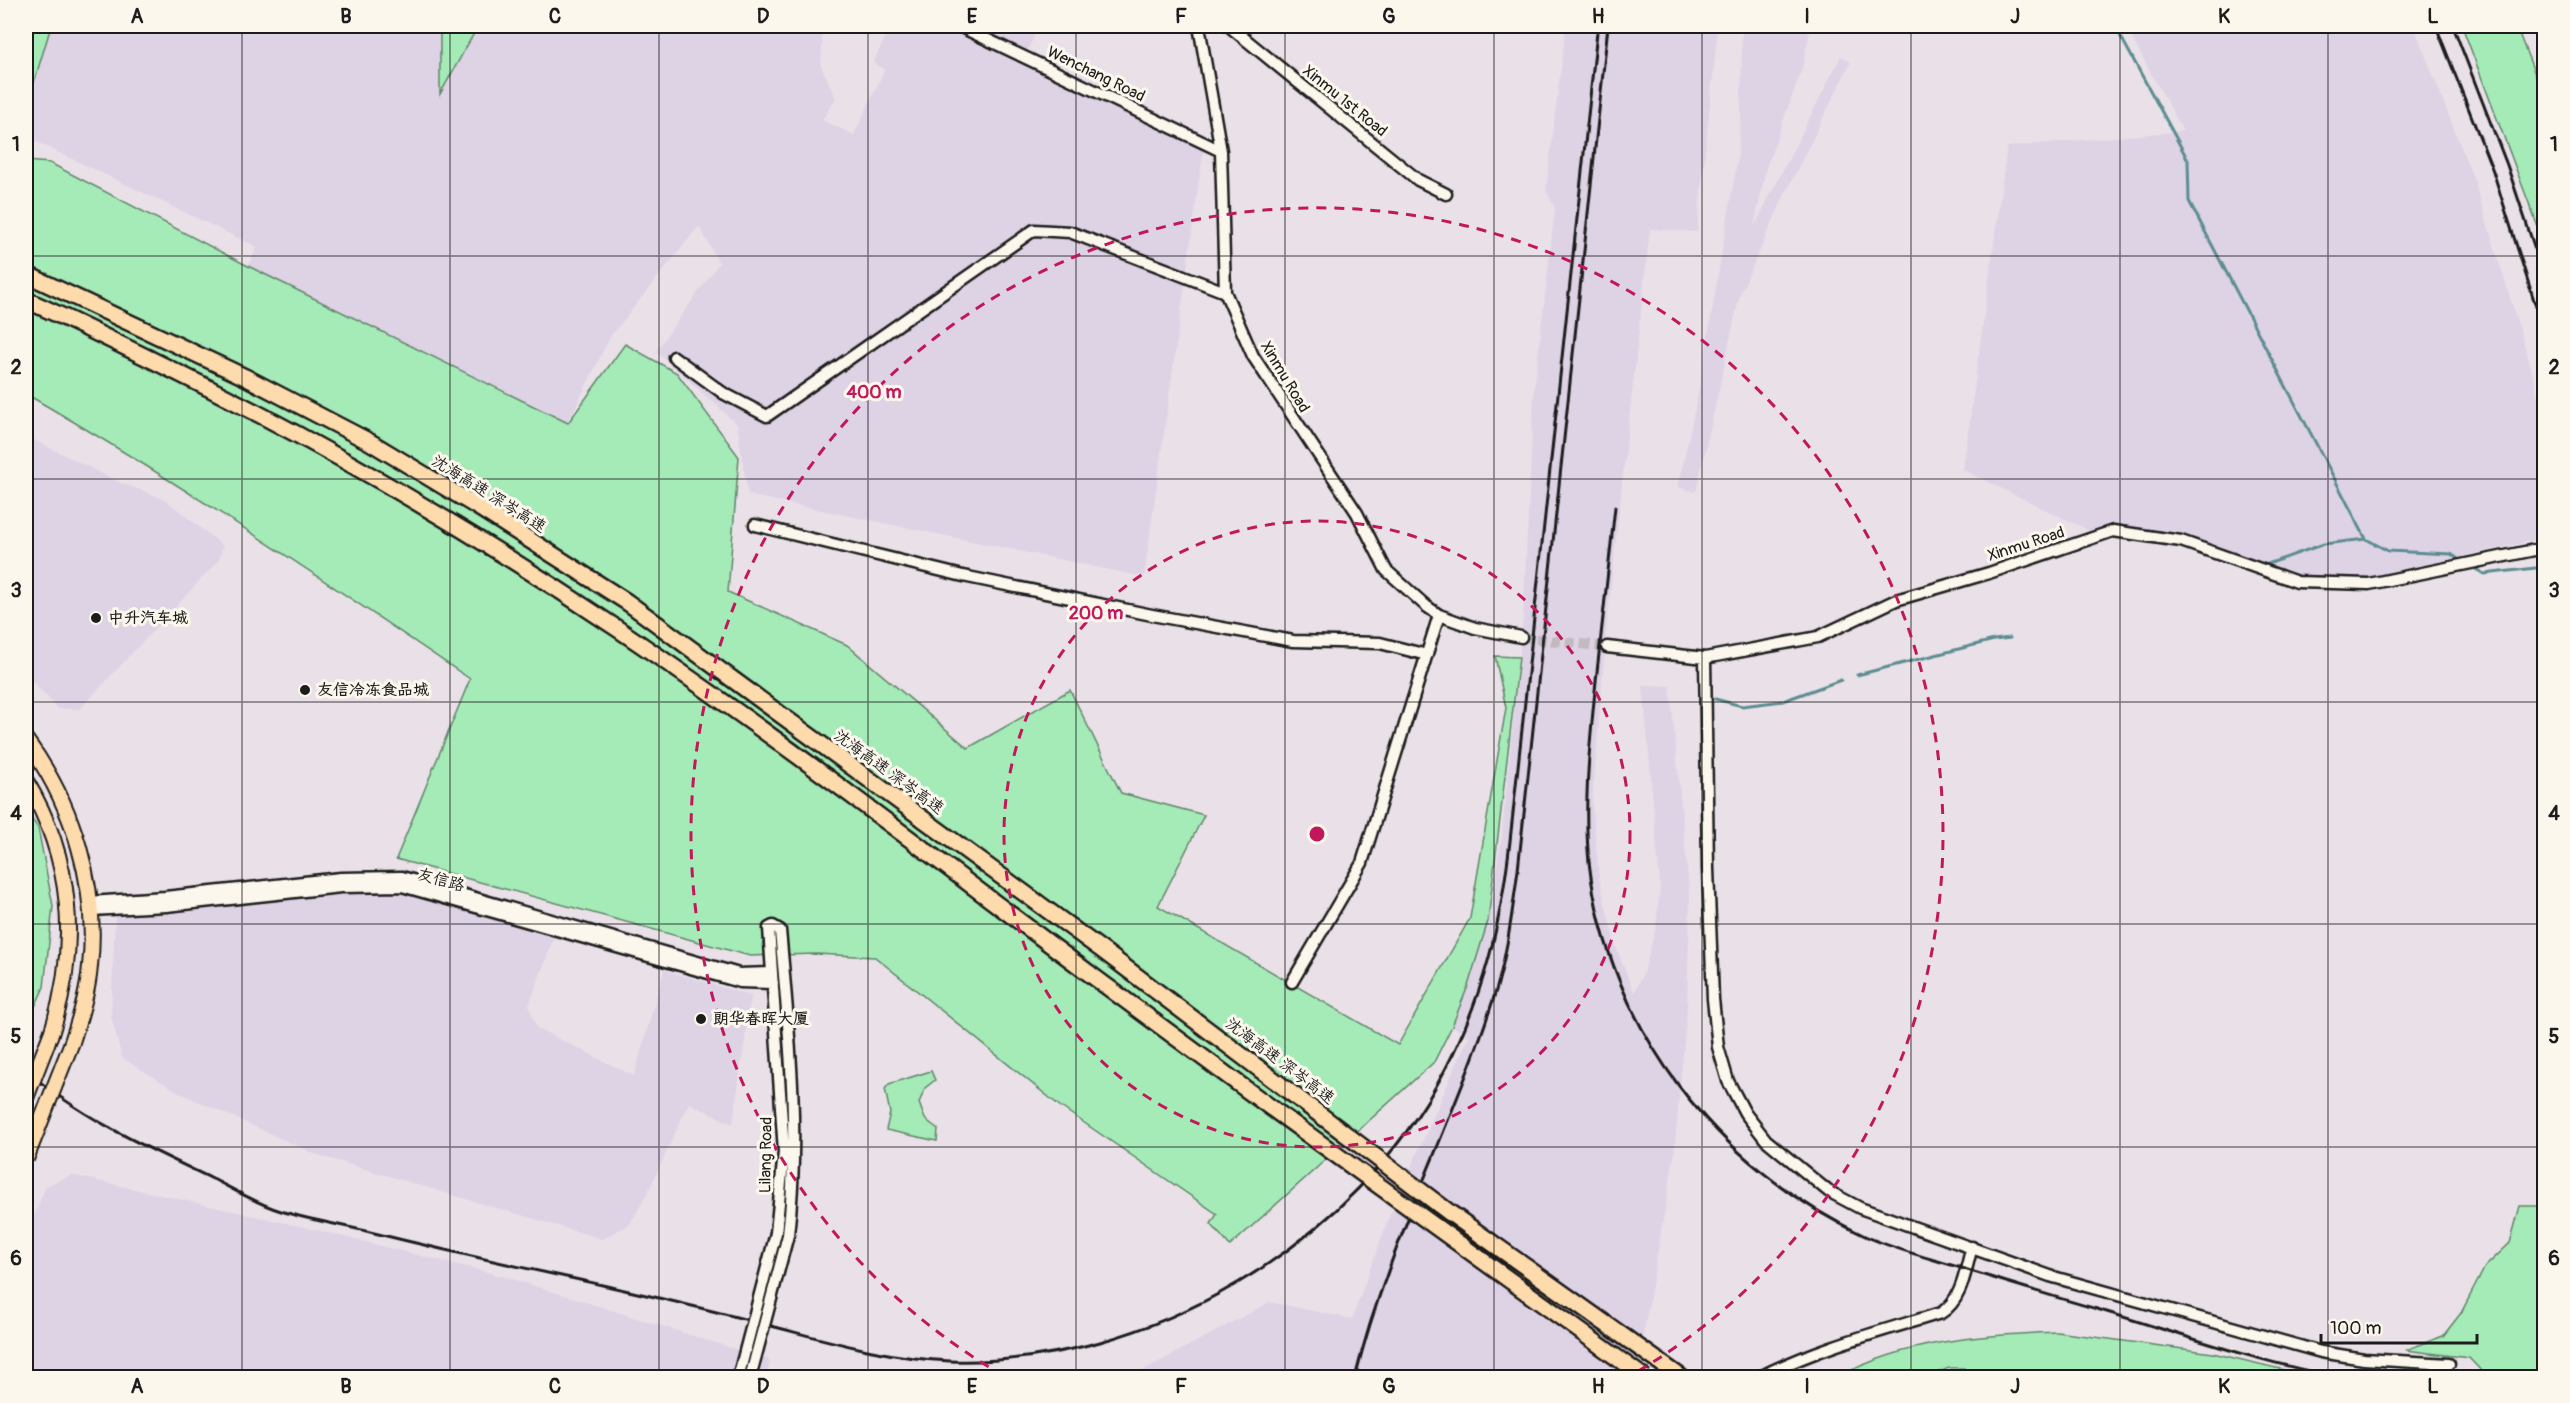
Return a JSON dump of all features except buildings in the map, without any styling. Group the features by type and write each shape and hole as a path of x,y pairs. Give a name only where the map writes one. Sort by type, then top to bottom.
{"highway":[{"name":"沈海高速 深岑高速","path":"26,274 256,382 370,442 488,513 627,602 1106,953 1450,1213 1682,1377"},
{"path":"29,302 241,403 326,449 450,523 599,617 791,752 1266,1104 1645,1377"}],"main road":[{"path":"26,740 54,784 70,822 82,860 90,906 90,966 84,1003 72,1042 26,1159"},
{"path":"26,781 49,830 67,897 68,963 62,998 52,1031 26,1098"}],"street":[{"name":"Wenchang Road","path":"959,26 1221,150"},
{"name":"Xinmu Road","path":"1198,26 1221,150 1225,292 1253,356 1357,513 1386,570 1439,615 1475,628 1521,637"},
{"name":"Xinmu 1st Road","path":"1229,26 1418,180 1446,194"},
{"path":"674,357 723,393 767,416 1034,230 1070,232 1225,292"},
{"path":"755,525 963,576 1152,615 1293,640 1380,643 1427,655"},
{"name":"Xinmu Road","path":"1607,647 1705,658 1818,637 1896,600 1989,573 2113,531 2181,541 2297,582 2369,585 2458,564 2544,548"},
{"path":"1292,982 1362,863 1439,615"},
{"path":"1705,658 1713,999 1718,1047 1728,1081 1745,1113 1766,1140 1828,1191 1860,1208 2102,1292 2321,1352 2364,1359 2449,1364"},
{"name":"友信路","path":"90,906 166,906 341,887 402,886 740,982 773,978"},
{"name":"Lilang Road","path":"738,1377 776,1233 784,1152 769,928 773,926 780,930 792,1078 795,1151 788,1235 750,1377"},
{"path":"1758,1377 1854,1338 1941,1313 1948,1308 1960,1290 1972,1247"}],"shaded area":[{"path":"51,26 440,26 441,93 478,26 823,26 821,66 836,98 822,120 854,135 885,69 873,63 891,26 943,26 1204,146 1144,577 748,495 737,424 656,351 719,263 699,226 610,337 568,423 248,266 257,247 26,137 26,109"},
{"path":"971,26 1039,26 1027,51"},
{"path":"1566,26 1718,26 1697,232 1650,229 1607,622 1592,804 1599,878 1615,944 1634,993 1644,971 1656,928 1660,886 1643,685 1670,686 1690,900 1687,1009 1674,1156 1636,1377 1129,1378 1270,1302 1352,1319 1387,1222 1469,1036 1452,1026 1468,986 1488,921 1502,835 1523,618 1534,391 1555,208 1546,190"},
{"path":"1718,26 1811,26 1802,69 1766,168 1754,227 1841,56 1851,62 1786,192 1740,294 1696,492 1678,487 1699,389 1737,162 1741,116 1742,28"},
{"path":"2125,26 2414,26 2475,183 2530,363 2544,422 2544,538 2368,578 2298,576 2182,535 2112,525 2092,532 1963,470 2007,147 2183,131"},
{"name":"中升汽车城","path":"26,436 119,482 166,500 223,546 218,561 80,709 58,709 26,674"},
{"path":"404,885 556,932 529,1006 537,1028 634,1076 664,970 751,996 733,1124 689,1103 647,1194 630,1224 602,1239 317,1155 180,1093 122,1058 111,1016 115,916 121,909"},
{"path":"72,1175 308,1228 503,1276 770,1360 767,1378 26,1378 26,1235 46,1186"}],"green space":[{"path":"26,26 51,26 26,109"},
{"path":"440,26 478,26 440,94"},
{"path":"2462,26 2516,26 2544,97 2544,243"},
{"path":"26,161 50,163 248,266 568,423 625,344 677,373 739,457 728,592 847,645 968,748 1070,690 1121,793 1204,815 1158,906 1398,1045 1470,918 1506,708 1495,656 1519,657 1488,921 1468,986 1434,1062 1230,1246 1211,1224 1217,1214 1061,1107 875,957 816,954 750,956 396,859 470,679 195,497 26,394"},
{"path":"26,811 38,828 53,906 44,987 26,1026"},
{"path":"931,1071 935,1080 925,1088 919,1103 925,1119 938,1129 937,1141 886,1130 890,1113 885,1089 889,1084"},
{"path":"2520,1206 2544,1206 2544,1377 2487,1377 2469,1358 2406,1350 2443,1336 2461,1313 2485,1267 2510,1243"},
{"path":"2057,1332 2213,1353 2314,1377 2248,1377 2220,1372 2220,1377 1975,1378 1964,1368 1949,1368 1927,1377 1837,1377 1891,1354 1918,1347 1999,1335"}],"waterway":[{"path":"2115,26 2188,160 2189,201 2366,539 2388,551 2451,554 2461,561"},
{"path":"2265,565 2324,544 2366,539"},
{"path":"2472,567 2484,574 2544,567"},
{"path":"1857,675 1994,640 2010,638"},
{"path":"1715,699 1742,706 1783,701 1841,680"}],"tunnel":[{"path":"1521,637 1607,647"}],"railway":[{"path":"1355,1378 1384,1282 1477,1047 1498,984 1505,952 1518,870 1608,26"},
{"path":"2436,26 2493,171 2544,332"},
{"path":"2453,26 2507,165 2544,276"},
{"path":"26,1070 92,1118 256,1201 281,1211 669,1300 882,1353 950,1361 1024,1357 1098,1342 1170,1317 1238,1283 1301,1240 1358,1189 1407,1131 1446,1068 1481,986 1502,901 1510,841 1597,32"},
{"path":"1615,507 1590,749 1587,794 1589,862 1600,923 1619,980 1645,1035 1678,1085 1717,1131 1762,1172 1811,1207 1865,1236 1913,1254 2219,1347 2312,1372 2344,1378"}],"place":[{"name":"中升汽车城","path":"96,618"},
{"name":"友信冷冻食品城","path":"305,690"},
{"name":"朗华春晖大厦","path":"701,1019"}]}
